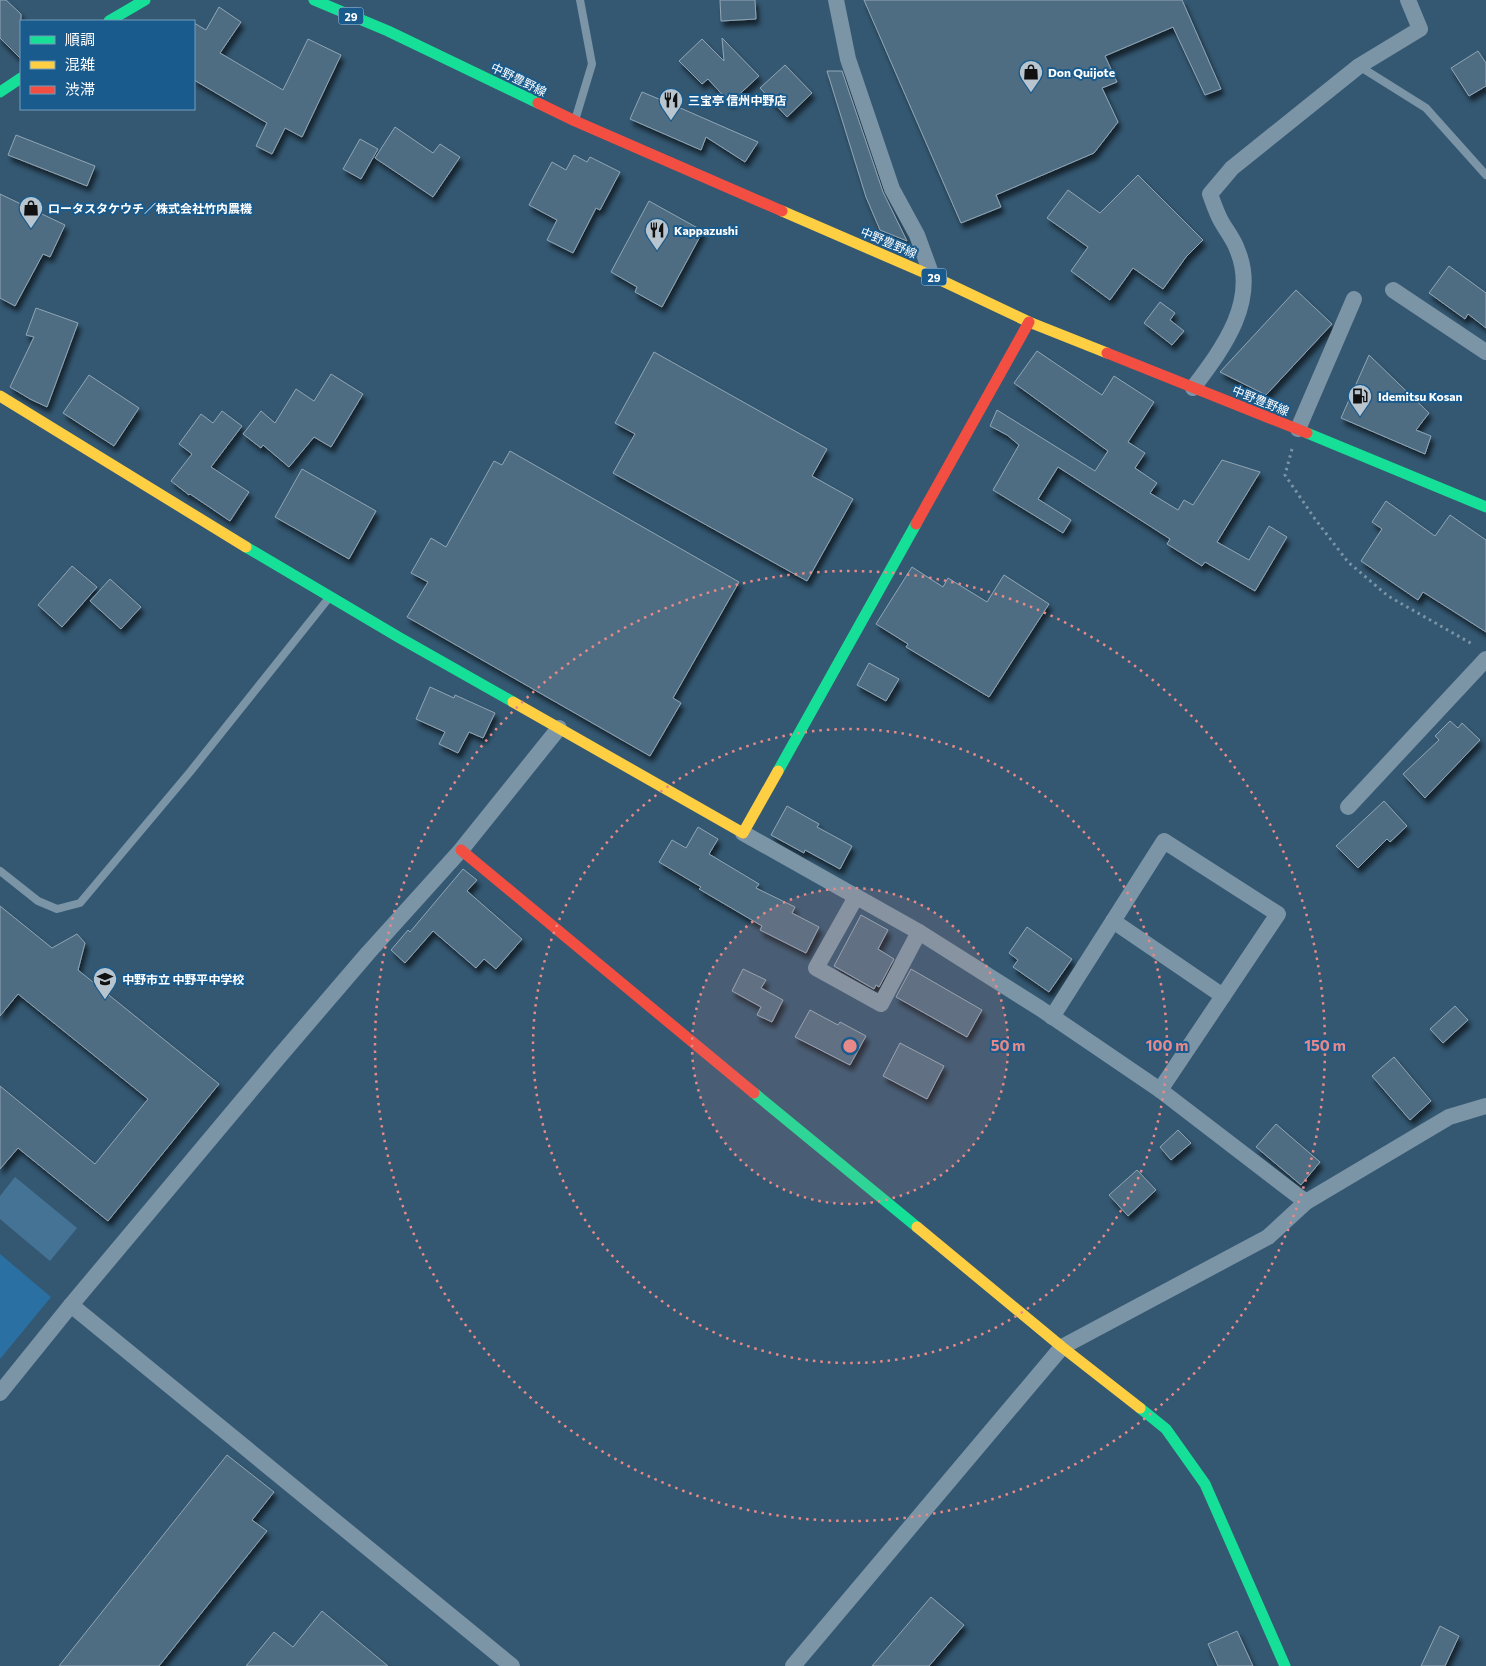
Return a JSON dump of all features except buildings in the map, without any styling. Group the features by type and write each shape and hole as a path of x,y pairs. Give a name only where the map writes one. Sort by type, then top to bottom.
{"main road":[{"path":"111,20 145,0"},
{"name":"中野豊野線","path":"314,0 388,31 575,121 932,276 1029,322 1485,504"},
{"path":"359,6 369,18 388,31"},
{"path":"0,92 20,79"},
{"path":"0,396 233,539 400,638 743,833 1029,322"},
{"path":"461,850 1062,1347 1166,1429 1205,1484 1284,1666"}],"street":[{"path":"836,0 848,59 892,189 917,235 932,276"},
{"path":"1193,388 1231,333 1242,303 1244,270 1237,248 1219,218 1210,194 1232,168 1359,66 1420,29 1408,0"},
{"path":"1393,290 1486,352"},
{"path":"1298,429 1354,299"},
{"path":"1348,807 1482,653"},
{"path":"0,1393 71,1305 368,953 461,850 559,728"},
{"path":"743,833 918,932 1052,1017 1160,1090 1306,1202"},
{"path":"1052,1017 1164,841 1278,914 1160,1090"},
{"path":"856,897 816,968 881,1004 918,932"},
{"path":"1113,921 1223,996"},
{"path":"793,1666 1062,1347 1268,1238 1306,1202 1449,1117 1486,1106"},
{"path":"71,1305 512,1666"}],"lane":[{"path":"575,121 592,64 580,0"},
{"path":"1359,66 1426,108 1486,175"},
{"path":"0,871 38,902 50,907 57,909 80,903 190,772 330,596"}],"path":[{"path":"1298,429 1285,475 1315,519 1348,562 1388,596 1482,653"}],"shaded area":[{"path":"15,1177 77,1228 50,1261 0,1219 0,1196"},
{"path":"0,1254 51,1297 0,1359"}],"traffic: fast":[{"path":"111,20 145,0"},
{"path":"314,0 388,31 538,103"},
{"path":"0,92 20,79"},
{"path":"1307,433 1486,507"},
{"path":"778,771 916,524"},
{"path":"246,547 513,702"},
{"path":"754,1093 917,1227"},
{"path":"1140,1408 1166,1429 1205,1484 1285,1666"}],"traffic: slow":[{"path":"782,211 932,276 1029,322 1107,353"},
{"path":"0,396 246,547"},
{"path":"513,702 743,833 778,771"},
{"path":"917,1227 1062,1347 1140,1408"}],"traffic: jam":[{"path":"538,103 782,211"},
{"path":"916,524 1029,322"},
{"path":"1107,353 1307,433"},
{"path":"461,850 754,1093"}],"place":[{"name":"Don Quijote","path":"1031,93"},
{"name":"三宝亭 信州中野店","path":"671,121"},
{"name":"ロータスタケウチ／株式会社竹内農機","path":"31,229"},
{"name":"Kappazushi","path":"657,251"},
{"name":"Idemitsu Kosan","path":"1360,417"},
{"name":"中野市立 中野平中学校","path":"105,1000"}]}
